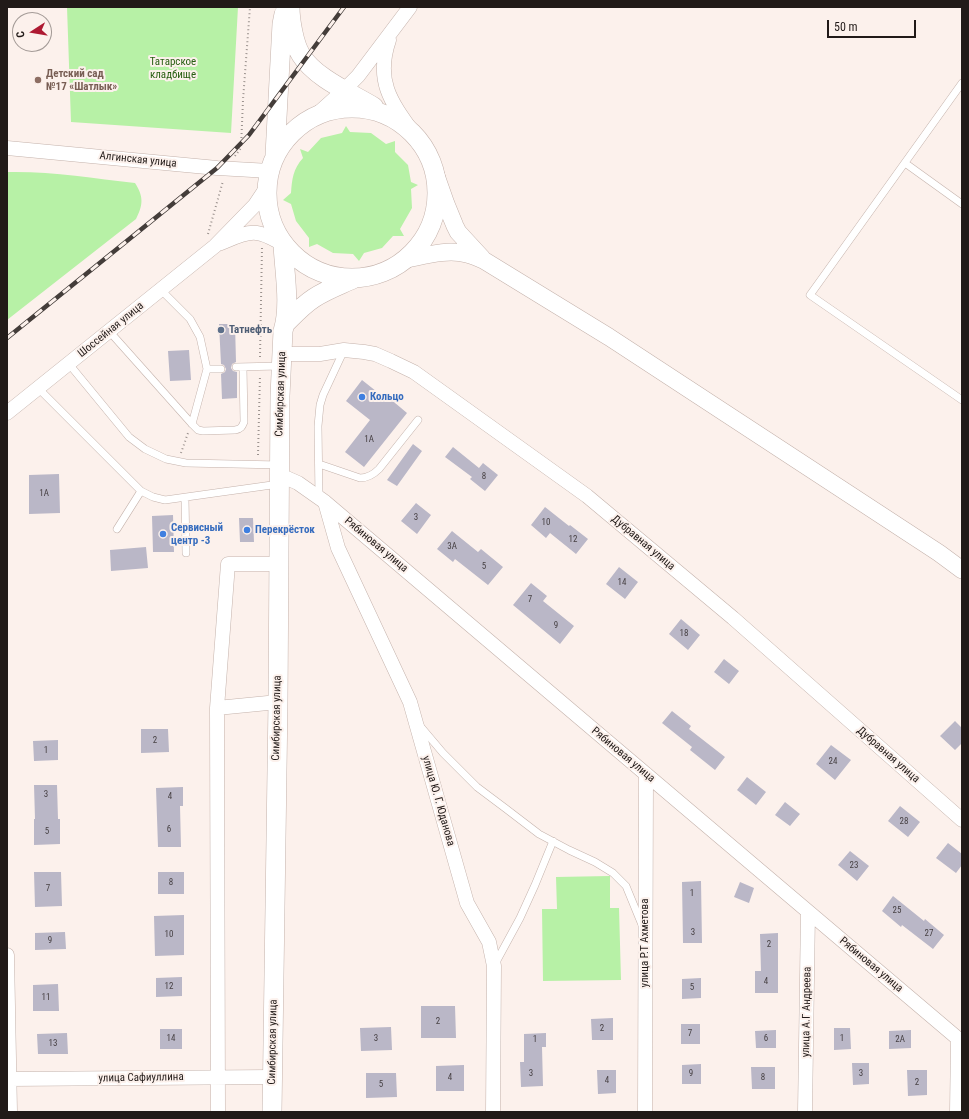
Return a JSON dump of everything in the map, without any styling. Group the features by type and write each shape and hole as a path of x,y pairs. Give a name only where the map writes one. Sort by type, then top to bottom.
{"main road":[{"path":"285,7 282,24 268,205 271,219 275,231 283,244 304,264 333,277 353,279 373,276 389,270 407,258 420,245 426,236 437,206 438,189 433,166 423,146 414,134 402,123 344,90 304,61 300,54 293,31 290,7"},
{"path":"271,172 285,140 292,132 314,116 333,110 349,108 371,110 387,115"},
{"name":"Симбирская улица","path":"272,1112 278,702 280,396 286,292 283,244"},
{"path":"285,324 314,298 353,279"}],"street":[{"path":"314,116 358,76 410,7"},
{"path":"391,33 385,50 383,68 384,82 393,104 414,134"},
{"path":"320,74 343,80 358,76"},
{"name":"Алгинская улица","path":"7,148 271,172"},
{"path":"433,166 454,226 485,261"},
{"path":"215,246 255,204 271,172"},
{"path":"215,246 236,236 253,232 264,235 283,244"},
{"name":"Шоссейная улица","path":"7,413 215,246"},
{"path":"407,258 454,252 467,254 485,261 609,337 962,570"},
{"name":"Дубравная улица","path":"282,360 344,350 375,354 414,372 587,496 733,618 962,820"},
{"name":"Рябиновая улица","path":"280,475 298,483 322,500 960,1041"},
{"name":"улица Ю. Г. Юданова","path":"322,500 338,548 410,702 467,903 489,942 494,966 493,1112"},
{"path":"218,1112 217,708 228,564 279,564"},
{"path":"217,708 278,702"},
{"name":"улица Р.Т Ахметова","path":"645,1112 646,774"},
{"name":"улица А.Г Андреева","path":"805,1112 808,912"},
{"path":"7,955 10,1112"},
{"path":"957,1112 960,1041"},
{"name":"улица Сафиуллина","path":"9,1082 272,1077"}],"lane":[{"path":"962,83 810,295 962,400"},
{"path":"905,163 962,204"},
{"path":"161,290 190,319 200,337 207,369 192,424"},
{"path":"109,332 192,424 198,430 203,431 240,429 244,422 240,367 260,367 282,360"},
{"path":"322,500 319,464 319,415 321,400 344,350"},
{"path":"69,364 129,437 145,449 166,458 186,463 258,464 280,475"},
{"path":"207,369 221,369"},
{"path":"38,388 141,491 153,497 165,500 185,498 280,475"},
{"path":"319,464 360,478 373,475 418,420"},
{"path":"117,529 141,491"},
{"path":"185,498 186,553"},
{"path":"415,720 443,753 477,787 539,834 595,862 613,873 626,886 645,931"},
{"path":"494,966 520,918 553,842"}],"path":[{"path":"215,246 208,238 208,233 226,168 241,148 250,7"},
{"path":"258,464 262,241"},
{"path":"178,461 192,424"}],"green space":[{"name":"Татарское кладбище","path":"67,7 238,7 231,133 71,122"},
{"path":"346,126 350,132 371,133 386,144 395,141 395,152 408,165 411,182 418,185 411,189 412,208 400,229 404,236 393,236 382,248 364,253 359,261 353,254 333,253 317,244 309,247 309,238 296,221 291,204 283,200 291,193 294,174 297,166 303,158 300,149 308,152 321,138 342,133"},
{"path":"7,172 55,174 135,183 142,201 136,219 7,320"},
{"path":"610,876 610,908 619,908 621,980 543,981 542,909 557,909 556,877"}],"building":[{"path":"219,324 235,324 236,362 232,364 231,368 233,371 237,372 237,398 222,399 221,374 225,372 226,369 224,365 221,364"},
{"path":"189,350 191,380 170,381 168,351"},
{"path":"362,380 386,399 388,397 407,413 364,467 345,452 370,420 346,401"},
{"path":"413,444 422,451 397,486 387,480"},
{"path":"453,447 479,468 483,463 498,475 485,491 470,479 472,477 445,457"},
{"path":"59,474 60,513 29,514 29,475"},
{"path":"416,503 431,515 417,534 401,521"},
{"path":"545,507 588,539 576,554 550,533 546,538 531,525"},
{"path":"173,515 174,552 153,552 152,516"},
{"path":"239,518 253,518 254,542 240,542"},
{"path":"452,531 478,552 481,549 503,567 488,585 455,559 453,562 437,549"},
{"path":"146,547 148,568 111,571 110,550"},
{"path":"619,567 638,582 625,599 606,584"},
{"path":"531,583 547,596 543,601 574,626 560,644 513,605"},
{"path":"681,619 700,635 688,650 669,634"},
{"path":"724,659 739,671 729,684 714,672"},
{"path":"672,711 691,726 689,729 725,757 715,770 690,750 692,747 662,723"},
{"path":"955,721 962,728 962,743 955,750 940,736"},
{"path":"141,729 168,729 169,752 141,753"},
{"path":"58,740 58,760 34,761 33,741"},
{"path":"831,745 851,760 835,780 816,764"},
{"path":"747,777 766,792 756,805 737,790"},
{"path":"34,785 57,785 58,819 60,819 60,844 34,845"},
{"path":"183,787 183,806 180,806 181,847 158,847 156,788"},
{"path":"785,802 800,814 790,826 775,815"},
{"path":"900,806 920,822 908,837 888,821"},
{"path":"948,843 962,854 962,865 956,873 936,858"},
{"path":"850,851 869,866 857,881 838,865"},
{"path":"34,872 61,872 62,906 35,907"},
{"path":"158,872 184,872 184,894 158,894"},
{"path":"701,881 702,943 683,943 682,882"},
{"path":"740,882 754,888 749,903 734,897"},
{"path":"893,896 944,935 933,949 902,925 901,927 882,911"},
{"path":"184,915 184,955 155,956 154,916"},
{"path":"65,932 66,949 35,950 35,933"},
{"path":"778,933 778,993 755,993 755,971 761,971 760,934"},
{"path":"182,977 182,996 156,997 156,978"},
{"path":"701,978 701,998 682,999 682,979"},
{"path":"58,984 59,1011 33,1011 33,985"},
{"path":"421,1006 455,1006 456,1038 421,1038"},
{"path":"613,1018 613,1040 592,1040 591,1019"},
{"path":"681,1024 700,1024 700,1044 681,1044"},
{"path":"391,1027 392,1050 361,1051 360,1028"},
{"path":"834,1028 850,1028 851,1049 834,1050"},
{"path":"160,1029 182,1029 182,1049 160,1049"},
{"path":"776,1030 776,1048 756,1048 755,1031"},
{"path":"911,1030 911,1048 889,1049 889,1031"},
{"path":"67,1033 68,1054 38,1054 37,1034"},
{"path":"546,1033 546,1047 542,1047 543,1086 521,1087 520,1062 524,1062 524,1034"},
{"path":"852,1063 869,1063 869,1084 853,1085"},
{"path":"701,1064 701,1084 682,1084 682,1065"},
{"path":"464,1065 464,1091 436,1091 436,1066"},
{"path":"751,1067 775,1067 775,1089 752,1089"},
{"path":"597,1070 616,1070 616,1093 598,1094"},
{"path":"907,1070 927,1070 927,1095 908,1096"},
{"path":"366,1073 396,1073 397,1097 366,1098"}],"railway":[{"path":"7,338 217,168 249,135 344,7"}],"place":[{"name":"Детский сад №17 «Шатлык»","path":"38,80"},
{"name":"Татнефть","path":"221,330"},
{"name":"Кольцо","path":"362,397"},
{"name":"Перекрёсток","path":"247,530"},
{"name":"Сервисный центр -3","path":"163,534"}]}
